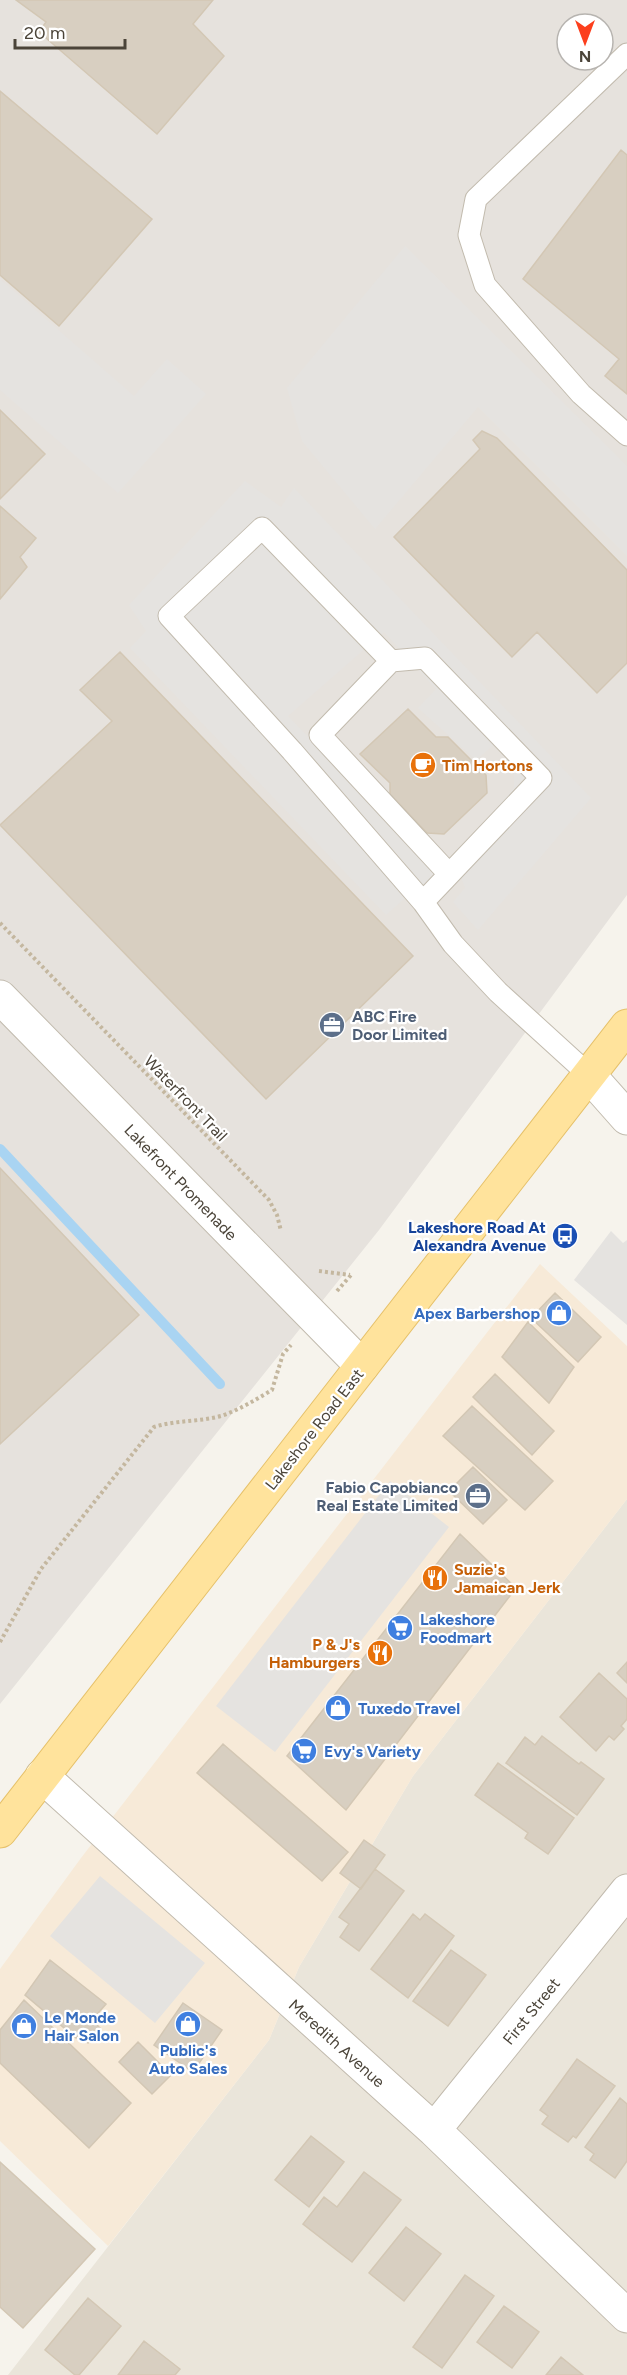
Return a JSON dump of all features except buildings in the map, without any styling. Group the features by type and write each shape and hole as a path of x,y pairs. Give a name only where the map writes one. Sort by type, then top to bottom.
{"main road":[{"name":"Lakeshore Road East","path":"0,1831 627,1026"}],"street":[{"name":"Lakefront Promenade","path":"0,997 362,1366"},
{"path":"588,1074 627,1118"},
{"name":"Meredith Avenue","path":"42,1776 434,2130 627,2316"},
{"name":"First Street","path":"434,2130 627,1891"}],"lane":[{"path":"624,63 476,199 469,235 484,285 581,394 627,435"},
{"path":"391,661 262,528 169,616 292,751 423,902 453,944 498,992 588,1074"},
{"path":"423,902 542,778 425,658 391,661 320,735 449,874"}],"path":[{"name":"Waterfront Trail","path":"0,923 269,1200 277,1215 282,1235"},
{"path":"311,1270 351,1275"},
{"path":"0,1641 41,1569 154,1427 170,1422 219,1417 245,1406 272,1390 283,1354"}],"shaded area":[{"path":"0,0 627,0 627,895 379,1230 0,1704"},
{"path":"405,246 627,466 627,556 478,407 375,529 302,441 287,388"},
{"path":"0,279 134,396 167,359 206,394 118,493 0,390"},
{"path":"245,481 281,507 294,488 591,798 478,930 453,902 465,888 453,858 514,788 514,759 497,742 476,760 418,708 436,689 384,632 288,716 446,881 423,902 405,898 386,915 130,648 146,631 129,605"},
{"path":"611,1231 623,1243 627,1240 627,1325 574,1280"},
{"path":"540,1264 627,1346 627,1499 413,1776 299,1967 269,2040 108,2246 0,2141 0,1969 81,1858"},
{"path":"390,1481 449,1527 275,1752 216,1706"},
{"path":"627,1499 627,2375 8,2375 269,2040 299,1967 413,1776"},
{"path":"100,1876 205,1963 155,2023 50,1936"}],"waterway":[{"path":"0,1149 220,1384"}],"place":[{"name":"Tim Hortons","path":"423,765"},
{"name":"ABC Fire Door Limited","path":"332,1025"},
{"name":"Lakeshore Road At Alexandra Avenue","path":"565,1236"},
{"name":"Apex Barbershop","path":"559,1313"},
{"name":"Fabio Capobianco Real Estate Limited","path":"478,1496"},
{"name":"Suzie's Jamaican Jerk","path":"435,1578"},
{"name":"Lakeshore Foodmart","path":"400,1628"},
{"name":"P & J's Hamburgers","path":"380,1653"},
{"name":"Tuxedo Travel","path":"338,1708"},
{"name":"Evy's Variety","path":"304,1751"},
{"name":"Public's Auto Sales","path":"188,2024"},
{"name":"Le Monde Hair Salon","path":"24,2026"}]}
